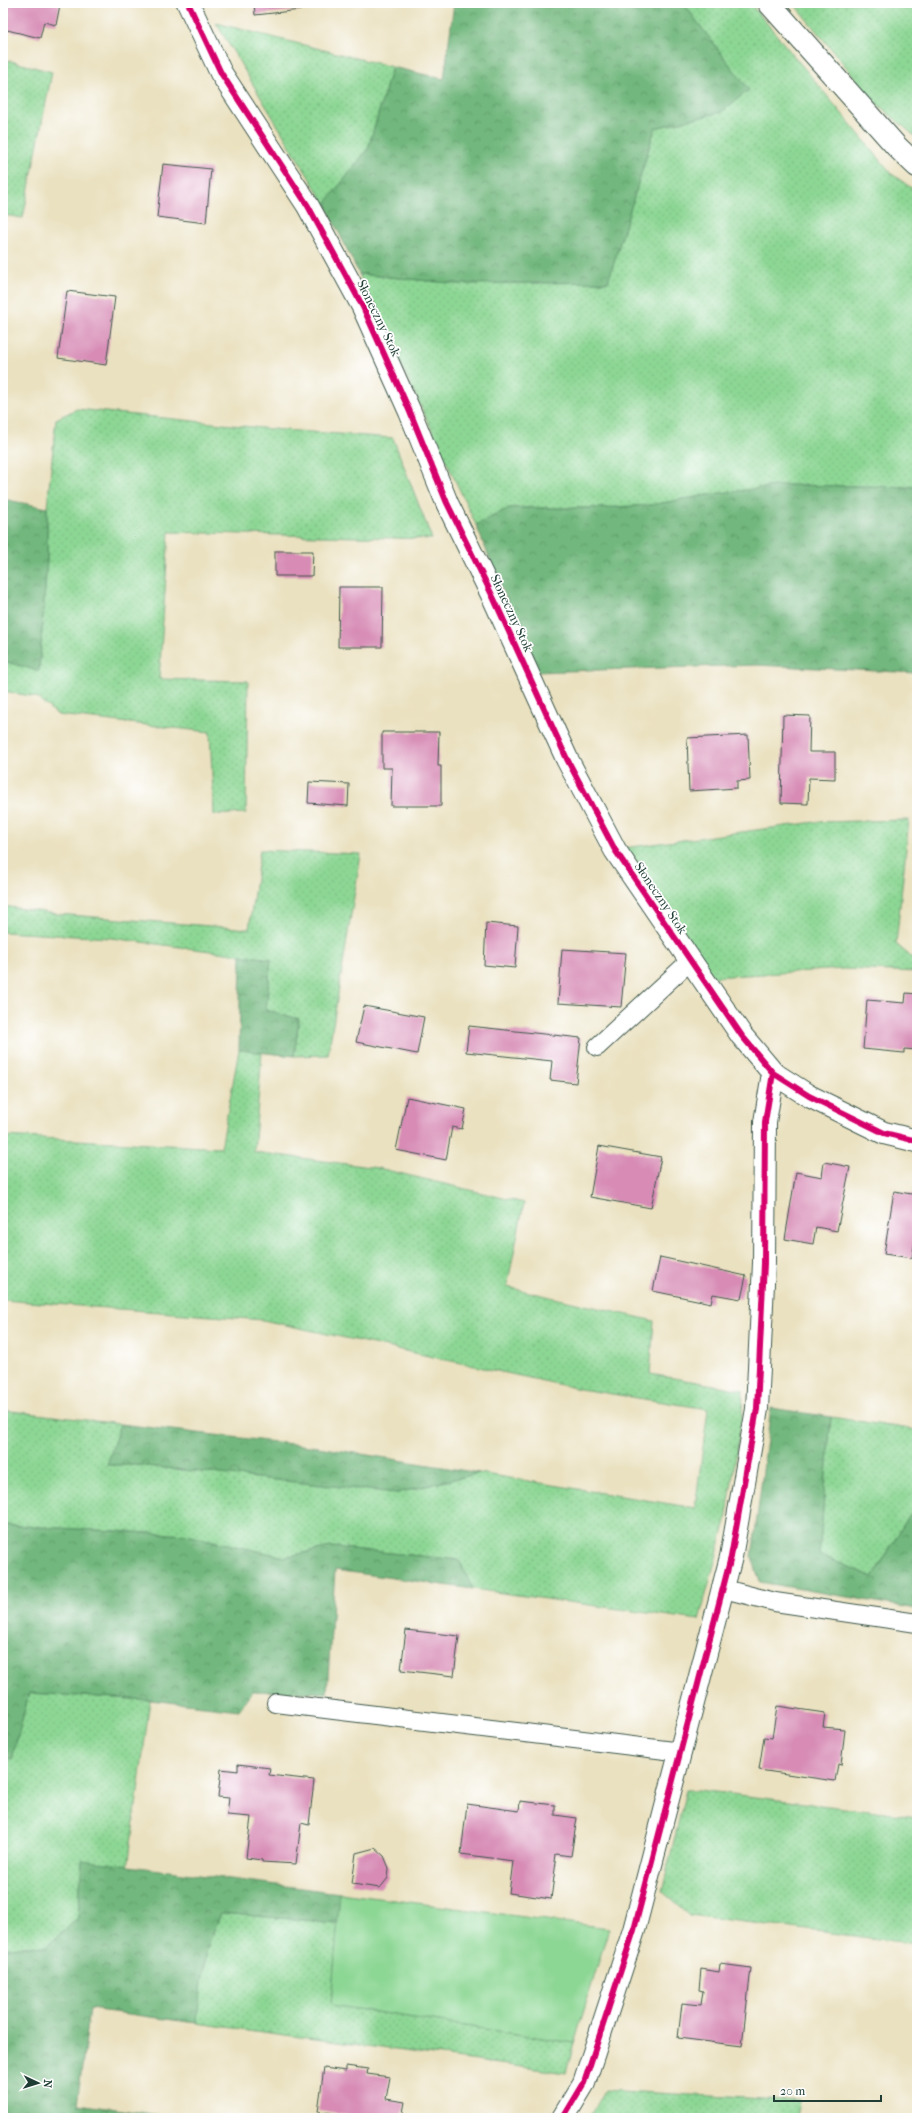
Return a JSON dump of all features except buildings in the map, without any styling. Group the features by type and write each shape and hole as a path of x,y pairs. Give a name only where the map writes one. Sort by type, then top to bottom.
{"street":[{"name":"Słoneczny Stok","path":"188,3 221,73 308,206 362,307 410,412 447,504 494,599 567,760 614,850 742,1036 773,1073 810,1096 884,1133 917,1142"},
{"path":"769,3 897,147 917,166"},
{"path":"563,2118 584,2083 634,1930 732,1557 757,1409 764,1263 765,1122 773,1073"}],"lane":[{"path":"597,1047 690,961"},
{"path":"724,1589 775,1602 917,1622"},
{"path":"276,1703 682,1752"}],"green space":[{"path":"454,3 683,3 749,90 721,112 655,128 608,282 459,284 359,274 325,204 368,149 392,67 444,79"},
{"path":"683,3 750,3 892,174 917,192 917,487 784,485 713,494 651,505 601,508 510,508 476,525 359,274 459,284 608,282 655,128 721,112 748,90"},
{"path":"793,3 917,3 917,138 876,103"},
{"path":"216,23 392,67 368,149 325,204"},
{"path":"3,59 52,72 23,218 3,215"},
{"path":"77,409 271,429 393,438 432,539 169,532 159,679 248,681 246,813 214,815 210,732 58,715 36,697 3,691 3,661 39,670 47,559 47,508 56,419"},
{"path":"784,485 917,487 917,673 756,665 536,672 476,525 509,508 601,508 651,505 713,494"},
{"path":"3,499 47,508 47,559 39,671 3,661"},
{"path":"909,820 896,944 917,962 917,972 843,969 713,977 624,848 815,822"},
{"path":"260,850 361,854 328,1055 294,1056 299,1019 266,1010 271,959 111,938 3,932 3,906 57,914 249,929"},
{"path":"241,955 271,959 266,1010 299,1019 294,1056 239,1050"},
{"path":"239,1050 262,1052 254,1152 378,1168 524,1203 507,1287 654,1321 650,1374 743,1390 742,1416 726,1521 699,1620 473,1589 459,1560 331,1547 285,1557 186,1535 3,1525 3,1410 120,1424 108,1465 137,1465 397,1493 479,1473 695,1508 708,1409 580,1389 263,1320 3,1300 3,1136 221,1148"},
{"path":"771,1408 831,1417 819,1555 873,1577 910,1514 917,1510 917,1609 760,1582 752,1557"},
{"path":"831,1417 917,1430 917,1510 910,1514 873,1577 819,1555"},
{"path":"120,1424 318,1447 479,1473 397,1493 137,1465 107,1465"},
{"path":"3,1525 186,1535 285,1557 331,1547 459,1560 473,1589 335,1570 327,1693 253,1691 239,1710 150,1700 29,1693 12,1759 3,1758"},
{"path":"29,1693 150,1700 128,1867 82,1861 78,1918 47,1946 3,1948 3,1758 12,1758"},
{"path":"686,1790 699,1790 917,1817 917,1944 689,1915 662,1891"},
{"path":"82,1860 340,1893 338,1923 221,1913 207,1948 196,2023 90,2009 77,2104 168,2116 162,2118 3,2118 3,1948 47,1946 78,1918"},
{"path":"340,1893 609,1928 574,2043 331,2005"},
{"path":"221,1913 338,1923 331,2005 574,2043 566,2073 196,2023 207,1948"},
{"path":"604,2090 799,2101 797,2118 589,2118"}],"cycle path":[{"path":"188,3 221,73 308,206 363,307 410,412 447,503 494,599 567,759 615,850 742,1036 773,1073 809,1096 884,1133 917,1141"},
{"path":"563,2118 584,2083 634,1930 731,1557 757,1409 764,1263 765,1122 773,1073"}]}
